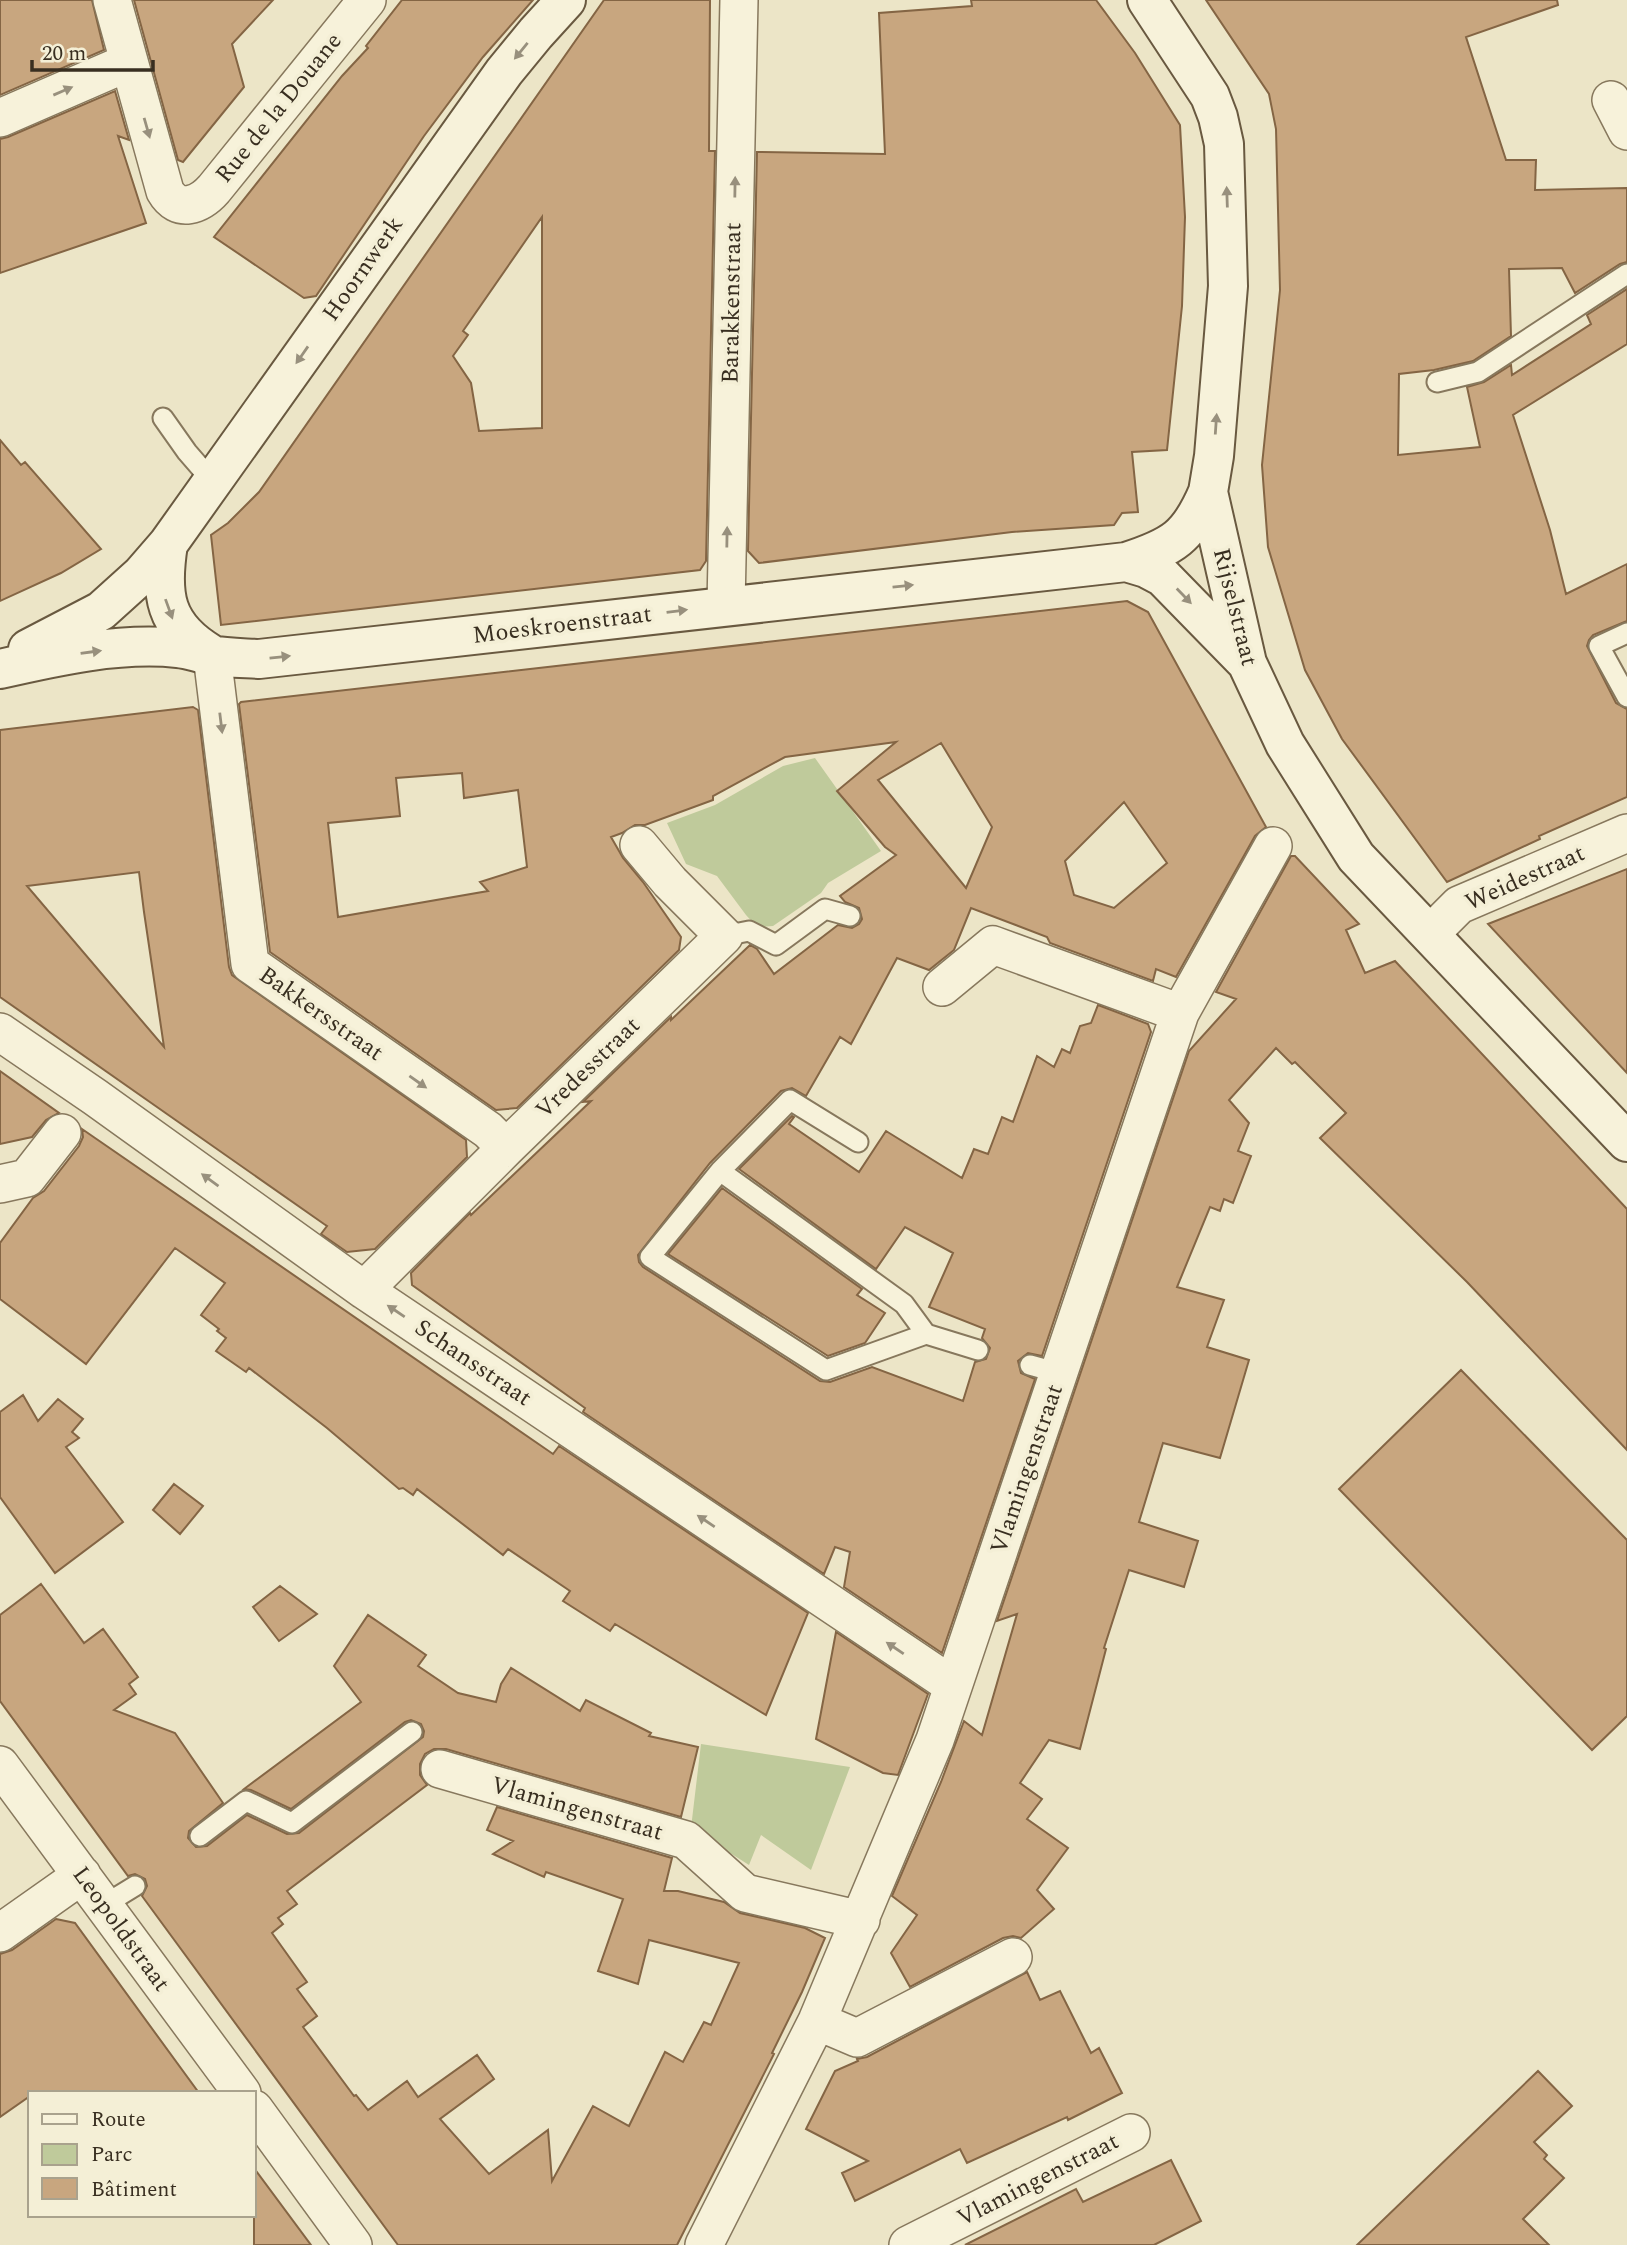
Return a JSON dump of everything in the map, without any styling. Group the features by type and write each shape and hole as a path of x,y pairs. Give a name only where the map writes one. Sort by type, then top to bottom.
{"street":[{"path":"0,118 129,62 112,0"},
{"name":"Rue de la Douane","path":"129,62 165,191 173,202 185,206 198,203 214,189 366,0"},
{"name":"Hoornwerk","path":"0,662 101,611 142,574 168,544 504,72 566,0"},
{"name":"Barakkenstraat","path":"726,605 739,0"},
{"name":"Rijselstraat","path":"1147,0 1210,96 1224,144 1228,286 1214,456 1208,492 1247,663 1285,744 1356,857 1627,1142"},
{"name":"Moeskroenstraat","path":"0,669 49,657 120,648 179,648 212,655 259,659 1126,562 1175,542 1188,530 1208,492"},
{"name":"Hoornwerk","path":"168,544 163,572 164,594 171,615 178,629 192,643 212,655"},
{"name":"Moeskroenstraat","path":"1126,562 1146,568 1171,583 1247,663"},
{"name":"Bakkersstraat","path":"212,655 250,964 488,1130 506,1148"},
{"name":"Weidestraat","path":"1430,934 1459,905 1627,833"},
{"path":"639,845 670,882 724,936"},
{"name":"Vlamingenstraat","path":"704,2245 817,2021 935,1740 1045,1369 1180,1013 1273,846"},
{"name":"Vredesstraat","path":"365,1290 506,1148 724,936"},
{"path":"942,986 993,945 1180,1013"},
{"name":"Schansstraat","path":"0,1032 365,1290 952,1685"},
{"path":"0,1184 27,1178 62,1133"},
{"name":"Leopoldstraat","path":"0,1765 241,2091"},
{"name":"Vlamingenstraat","path":"440,1769 686,1840 745,1893 861,1920"},
{"path":"0,1933 82,1874"},
{"path":"817,2021 857,2038 1013,1957"},
{"path":"256,2112 353,2245"},
{"name":"Vlamingenstraat","path":"908,2245 1131,2133"}],"lane":[{"path":"1437,382 1478,372 1627,274"},
{"path":"163,418 213,482"},
{"path":"1627,633 1599,646 1627,697"},
{"path":"724,936 748,931 776,945 825,909 850,916"},
{"path":"858,1142 790,1100 720,1171 650,1257 826,1370 926,1334"},
{"path":"720,1171 904,1304 926,1334 978,1350"},
{"path":"200,1836 246,1801 292,1823 412,1732"},
{"path":"104,1905 135,1886"}],"green space":[{"path":"815,758 881,851 828,883 821,893 773,926 757,927 717,876 686,864 667,823 715,805 783,766"},
{"path":"701,1744 850,1767 811,1870 761,1835 749,1865 691,1828"}],"building":[{"path":"0,0 92,0 104,50 0,95"},
{"path":"134,0 273,0 232,44 244,87 183,162 178,160"},
{"path":"402,0 533,0 483,57 424,136 316,296 304,298 214,237 342,76 368,48 366,46"},
{"path":"604,0 710,0 709,151 715,151 706,561 700,570 221,625 211,535 228,523 259,492","holes":["542,217 542,428 479,431 471,383 453,356 468,335 463,331"]},
{"path":"971,0 1096,0 1135,53 1180,125 1185,217 1182,306 1167,450 1132,452 1138,512 1122,513 1114,525 1012,532 759,563 748,551 757,152 885,154 879,13 972,6"},
{"path":"1206,0 1557,0 1558,5 1466,37 1506,160 1536,160 1535,190 1627,188 1627,262 1575,293 1562,268 1509,269 1511,336 1473,361 1434,370 1399,374 1398,455 1480,447 1467,387 1484,382 1511,365 1512,375 1591,324 1587,315 1627,289 1627,344 1513,415 1550,530 1566,594 1627,564 1627,621 1593,635 1587,646 1616,703 1627,709 1627,797 1539,836 1540,839 1447,882 1342,739 1305,670 1268,547 1262,465 1280,290 1276,129 1269,94"},
{"path":"115,91 129,140 118,136 146,223 0,273 0,139"},
{"path":"0,440 21,465 25,462 101,549 61,573 0,601"},
{"path":"1127,601 1148,612 1266,827 1255,836 1176,977 1156,969 1153,981 1050,943 1047,937 971,908 954,950 929,970 897,958 851,1044 840,1037 806,1096 792,1088 781,1091 710,1163 638,1255 643,1267 820,1381 830,1382 872,1367 963,1401 975,1362 986,1359 990,1348 982,1338 985,1329 929,1307 953,1253 905,1227 876,1269 739,1169 792,1116 794,1117 789,1124 859,1172 886,1131 962,1178 974,1149 988,1154 1002,1117 1013,1122 1037,1056 1054,1067 1062,1049 1070,1053 1080,1026 1091,1023 1098,1005 1148,1024 1151,1032 1042,1356 1028,1353 1018,1361 1021,1373 1035,1379 942,1653 844,1587 850,1552 835,1547 824,1574 583,1412 585,1408 412,1285 411,1273 470,1213 471,1215 591,1101 583,1102 750,945 757,949 774,974 838,925 852,928 859,924 862,919 859,908 845,902 840,896 896,855 885,847 837,791 896,742 785,757 713,796 713,800 645,825 635,825 611,837 623,858 681,937 679,950 517,1108 496,1110 270,952 239,704","holes":["941,743 992,827 966,888 878,780","462,773 464,798 518,790 527,867 480,882 488,891 338,917 328,823 400,816 396,778","1124,802 1167,863 1114,908 1074,895 1065,861"]},
{"path":"193,707 198,710 232,975 466,1140 467,1157 375,1249 347,1252 321,1234 327,1226 0,997 0,730","holes":["139,872 164,1047 27,886"]},
{"path":"1291,856 1295,856 1359,924 1346,930 1365,973 1395,961 1627,1209 1627,1450 1467,1282 1320,1138 1346,1113 1295,1062 1292,1064 1276,1048 1229,1100 1249,1123 1238,1151 1251,1156 1233,1203 1224,1199 1220,1211 1210,1207 1177,1287 1224,1300 1207,1347 1249,1360 1220,1458 1163,1443 1139,1522 1198,1541 1184,1587 1129,1570 1104,1648 1106,1649 1080,1749 1049,1740 1020,1783 1042,1799 1027,1819 1068,1848 1037,1890 1054,1909 1021,1938 1003,1938 910,1987 891,1953 917,1915 892,1896 964,1721 982,1735 1017,1614 997,1621 1189,1051 1236,999 1216,992"},
{"path":"1627,869 1627,1073 1488,924"},
{"path":"0,1071 59,1113 46,1120 32,1137 0,1144"},
{"path":"82,1129 553,1454 559,1446 808,1613 766,1715 615,1624 610,1631 563,1601 570,1591 508,1549 503,1555 417,1489 413,1495 403,1488 399,1489 327,1428 249,1368 246,1372 216,1351 226,1338 201,1315 225,1283 175,1248 86,1364 0,1299 0,1243 33,1198 44,1191 79,1146 83,1137"},
{"path":"722,1188 862,1289 857,1295 885,1313 865,1343 828,1356 668,1254"},
{"path":"1461,1370 1627,1540 1627,1716 1592,1750 1339,1489"},
{"path":"23,1395 38,1421 58,1399 83,1419 72,1432 79,1438 66,1447 123,1522 55,1573 0,1497 0,1412"},
{"path":"174,1484 203,1506 180,1534 153,1510"},
{"path":"41,1584 84,1643 103,1629 138,1677 129,1684 136,1694 114,1710 175,1733 223,1803 189,1831 188,1838 196,1847 207,1846 247,1815 287,1834 299,1833 423,1737 421,1724 411,1720 405,1722 291,1809 244,1789 361,1702 334,1666 368,1615 426,1655 418,1666 458,1693 496,1702 501,1684 511,1668 580,1711 586,1700 651,1733 649,1736 698,1747 681,1817 446,1749 434,1749 425,1754 420,1764 420,1775 427,1785 287,1891 297,1904 278,1918 283,1924 272,1933 307,1982 297,1989 317,2016 303,2027 354,2096 356,2095 368,2110 407,2081 418,2097 477,2055 494,2079 440,2119 489,2174 548,2130 552,2181 593,2106 629,2126 665,2052 683,2062 704,2022 711,2025 739,1963 649,1940 638,1984 598,1971 623,1899 546,1872 544,1877 493,1854 513,1841 487,1830 497,1807 672,1858 664,1891 678,1891 724,1902 740,1913 805,1928 825,1938 772,2053 774,2054 677,2245 398,2245 142,1896 147,1886 145,1879 135,1874 128,1876 0,1701 0,1615"},
{"path":"280,1586 317,1614 279,1641 253,1607"},
{"path":"836,1632 928,1694 898,1775 883,1773 816,1739"},
{"path":"56,1919 75,1923 198,2091 28,2091 28,2097 0,2117 0,1954 12,1950"},
{"path":"1027,1972 1040,2000 1060,1991 1091,2053 1099,2048 1122,2093 1068,2120 1067,2117 967,2163 960,2149 855,2201 842,2173 868,2161 806,2129 835,2071 858,2061 857,2059 867,2057"},
{"path":"1538,2071 1572,2106 1534,2142 1547,2155 1544,2159 1564,2178 1523,2219 1549,2245 1357,2245"},
{"path":"1171,2160 1201,2221 1154,2245 965,2245 1076,2189 1083,2202"},
{"path":"256,2171 311,2245 254,2245 256,2217"}]}
